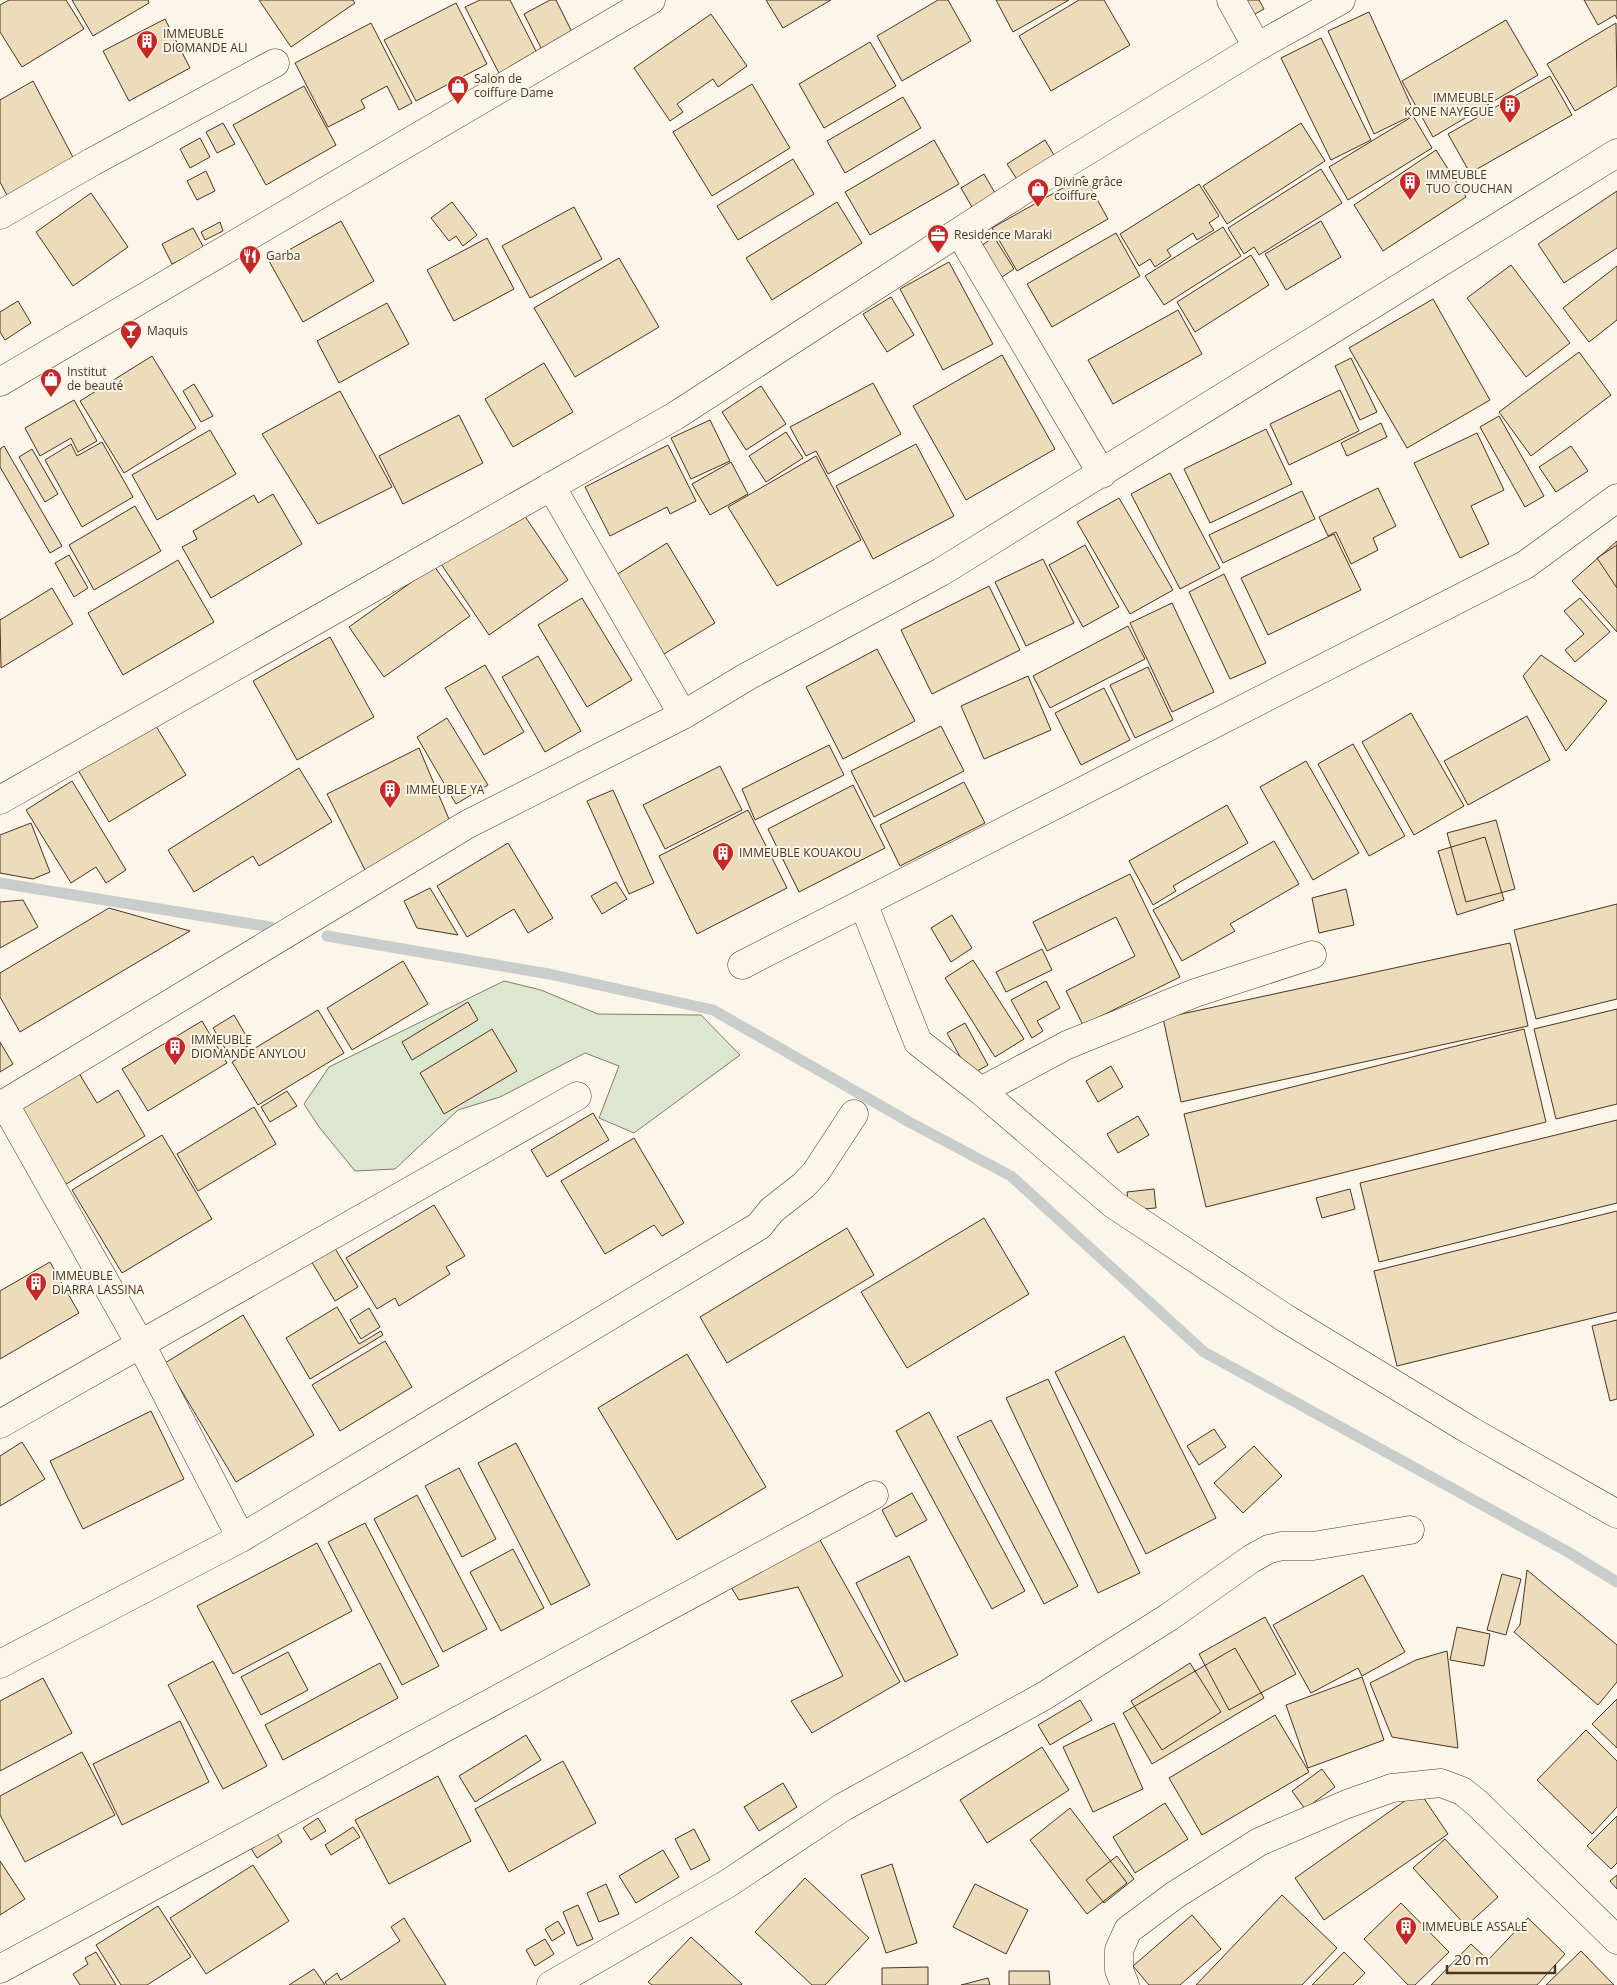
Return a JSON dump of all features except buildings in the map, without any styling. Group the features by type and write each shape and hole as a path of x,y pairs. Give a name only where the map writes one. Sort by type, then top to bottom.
{"street":[{"path":"0,382 651,0"},
{"path":"1231,0 1257,48"},
{"path":"0,800 675,416 1036,182 1257,48 1342,0"},
{"path":"0,215 92,162 275,63"},
{"path":"241,1538 140,1344 2,1105 468,824 683,715 748,676 941,572 1102,474 1617,153"},
{"path":"958,232 1102,474"},
{"path":"551,486 683,715"},
{"path":"742,965 1525,565 1617,498"},
{"path":"863,903 918,1042 981,1091 1114,1204 1328,1344 1471,1431 1617,1514"},
{"path":"981,1091 1067,1045 1195,993 1312,955"},
{"path":"0,1424 577,1096"},
{"path":"0,1664 241,1538 759,1226 772,1210 804,1185 816,1172 854,1114"},
{"path":"0,1969 874,1495"},
{"path":"556,1984 727,1884 843,1807 1044,1696 1169,1616 1251,1559 1270,1549 1282,1546 1313,1546 1410,1530"},
{"path":"1125,1985 1118,1970 1119,1950 1128,1930 1175,1895 1259,1842 1347,1804 1392,1788 1440,1782 1462,1791 1477,1803 1617,1940"}],"green space":[{"path":"504,981 541,990 598,1014 701,1015 740,1055 634,1133 599,1118 619,1066 585,1053 500,1097 458,1110 395,1169 355,1171 319,1127 304,1104 329,1067"}],"waterway":[{"path":"0,883 271,927"},
{"path":"327,936 549,974 713,1010 911,1123 1011,1176 1204,1352 1568,1552 1617,1582"}],"place":[{"name":"IMMEUBLE DIOMANDE ALI","path":"147,60"},
{"name":"Salon de coiffure Dame","path":"458,105"},
{"name":"IMMEUBLE KONE NAYEGUE","path":"1510,124"},
{"name":"IMMEUBLE TUO COUCHAN","path":"1410,201"},
{"name":"Divine grâce coiffure","path":"1038,208"},
{"name":"Residence Maraki","path":"938,254"},
{"name":"Garba","path":"250,275"},
{"name":"Maquis","path":"131,350"},
{"name":"Institut de beauté","path":"51,398"},
{"name":"IMMEUBLE YA","path":"390,809"},
{"name":"IMMEUBLE KOUAKOU","path":"723,872"},
{"name":"IMMEUBLE DIOMANDE ANYLOU","path":"175,1066"},
{"name":"IMMEUBLE DIARRA LASSINA","path":"36,1302"},
{"name":"IMMEUBLE ASSALE","path":"1406,1946"}]}
